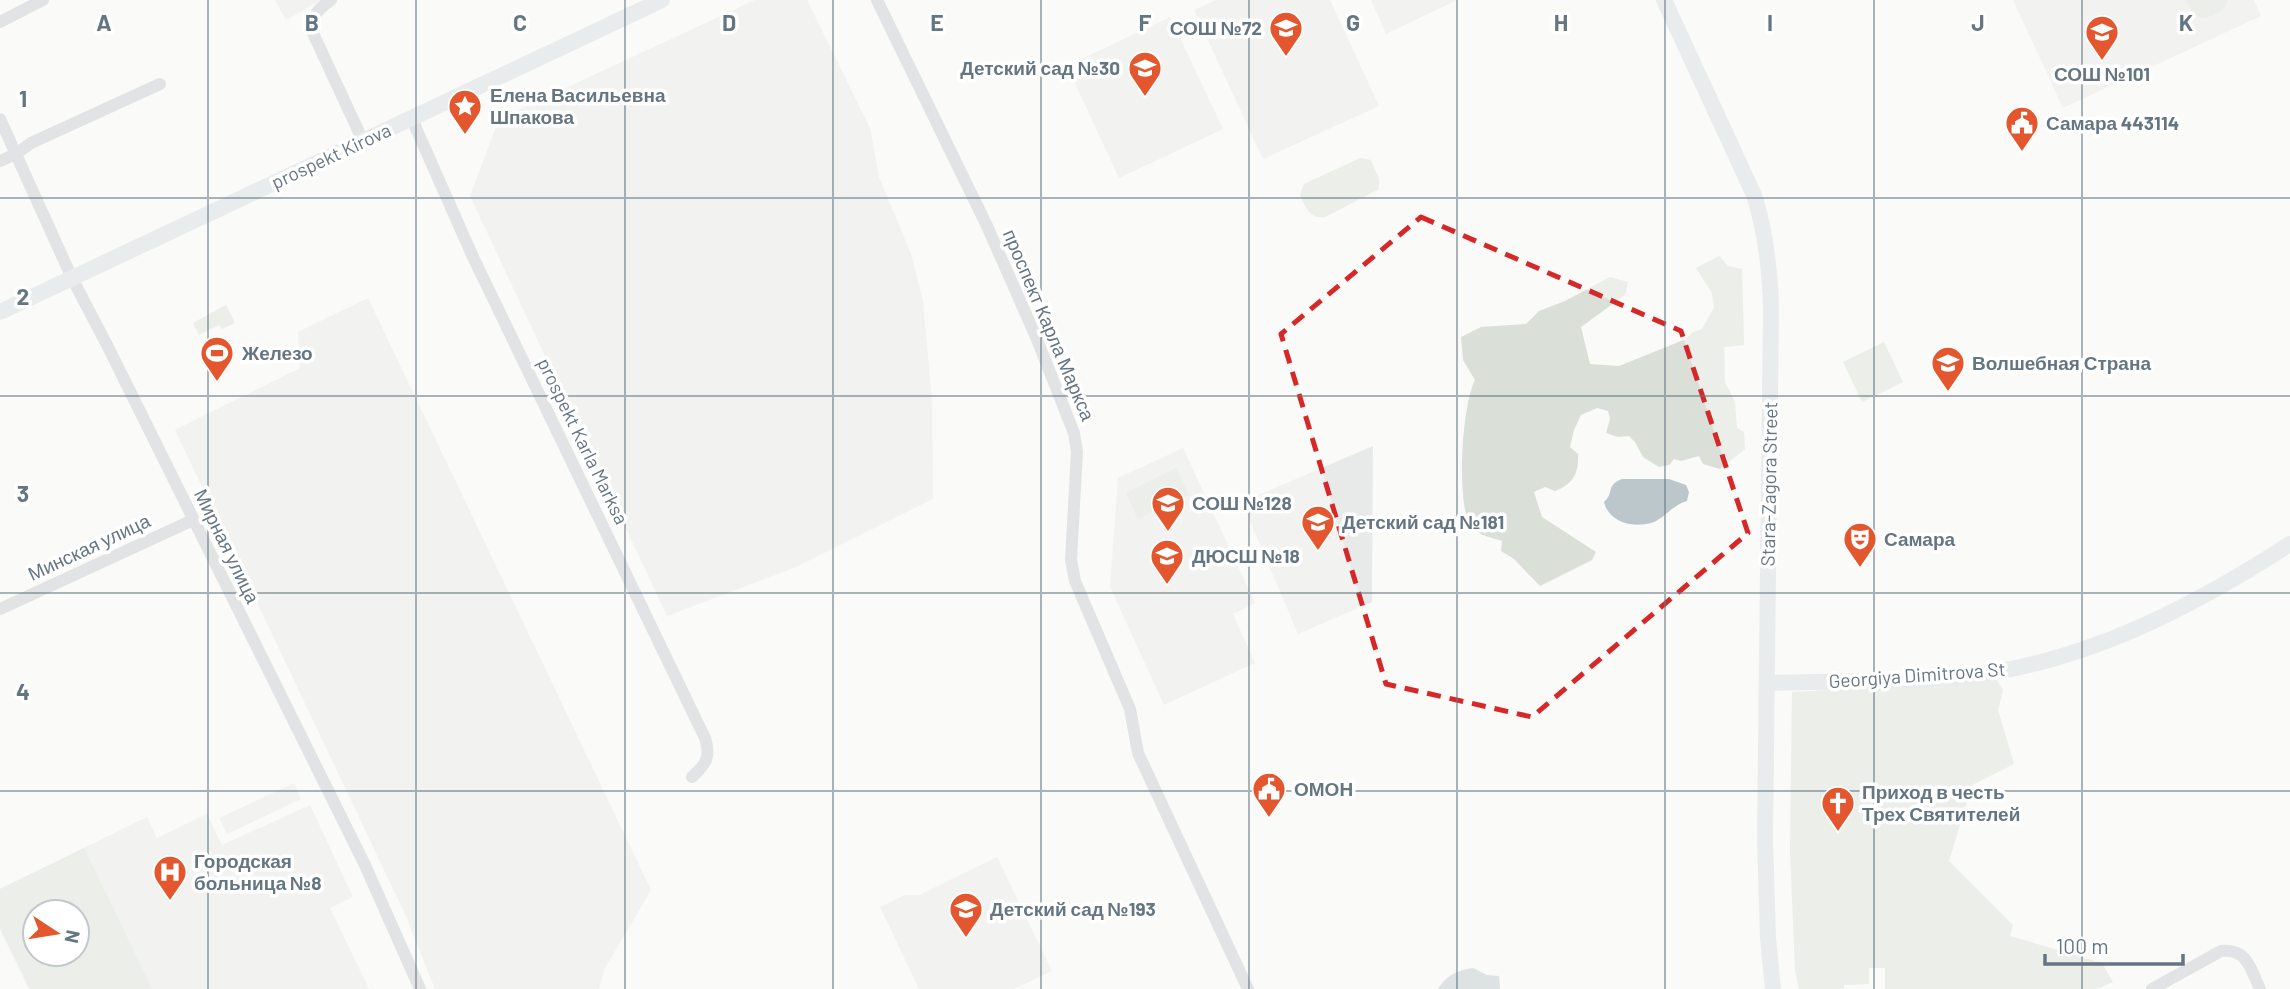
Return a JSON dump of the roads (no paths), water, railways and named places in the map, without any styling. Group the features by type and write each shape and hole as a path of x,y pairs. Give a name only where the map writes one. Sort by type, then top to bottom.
{"main road":[{"name":"prospekt Kirova","path":"0,312 662,0"},
{"name":"Stara-Zagora Street","path":"1664,0 1749,183 1761,216 1768,254 1771,319 1765,839 1768,938 1773,989"},
{"name":"Georgiya Dimitrova St","path":"1767,683 1969,675 2015,668 2053,658 2117,637 2154,621 2218,589 2290,544"}],"street":[{"path":"0,22 43,0"},
{"path":"331,0 319,8 312,18 312,31 363,141"},
{"name":"проспект Карла Маркса","path":"877,0 987,226 1036,337 1074,433 1077,452 1071,560 1074,581 1130,709 1138,753 1248,989"},
{"path":"0,161 16,154 30,143 160,84"},
{"name":"prospekt Karla Marksa","path":"411,117 473,257 705,738 709,750 705,765 692,778"},
{"name":"Мирная улица","path":"0,119 72,278 365,865 420,989"},
{"name":"Минская улица","path":"0,609 193,520"},
{"path":"2152,989 2221,951 2233,950 2244,956 2260,989"}],"place":[{"name":"СОШ №72","path":"1286,58"},
{"name":"СОШ №101","path":"2102,62"},
{"name":"Детский сад №30","path":"1145,98"},
{"name":"Елена Васильевна Шпакова","path":"465,136"},
{"name":"Самара 443114","path":"2022,153"},
{"name":"Железо","path":"217,383"},
{"name":"Волшебная Страна","path":"1948,393"},
{"name":"СОШ №128","path":"1168,533"},
{"name":"Детский сад №181","path":"1318,552"},
{"name":"Самара","path":"1860,569"},
{"name":"ДЮСШ №18","path":"1167,586"},
{"name":"ОМОН","path":"1269,819"},
{"name":"Приход в честь Трех Святителей","path":"1838,833"},
{"name":"Городская больница №8","path":"170,902"},
{"name":"Детский сад №193","path":"966,939"}]}
